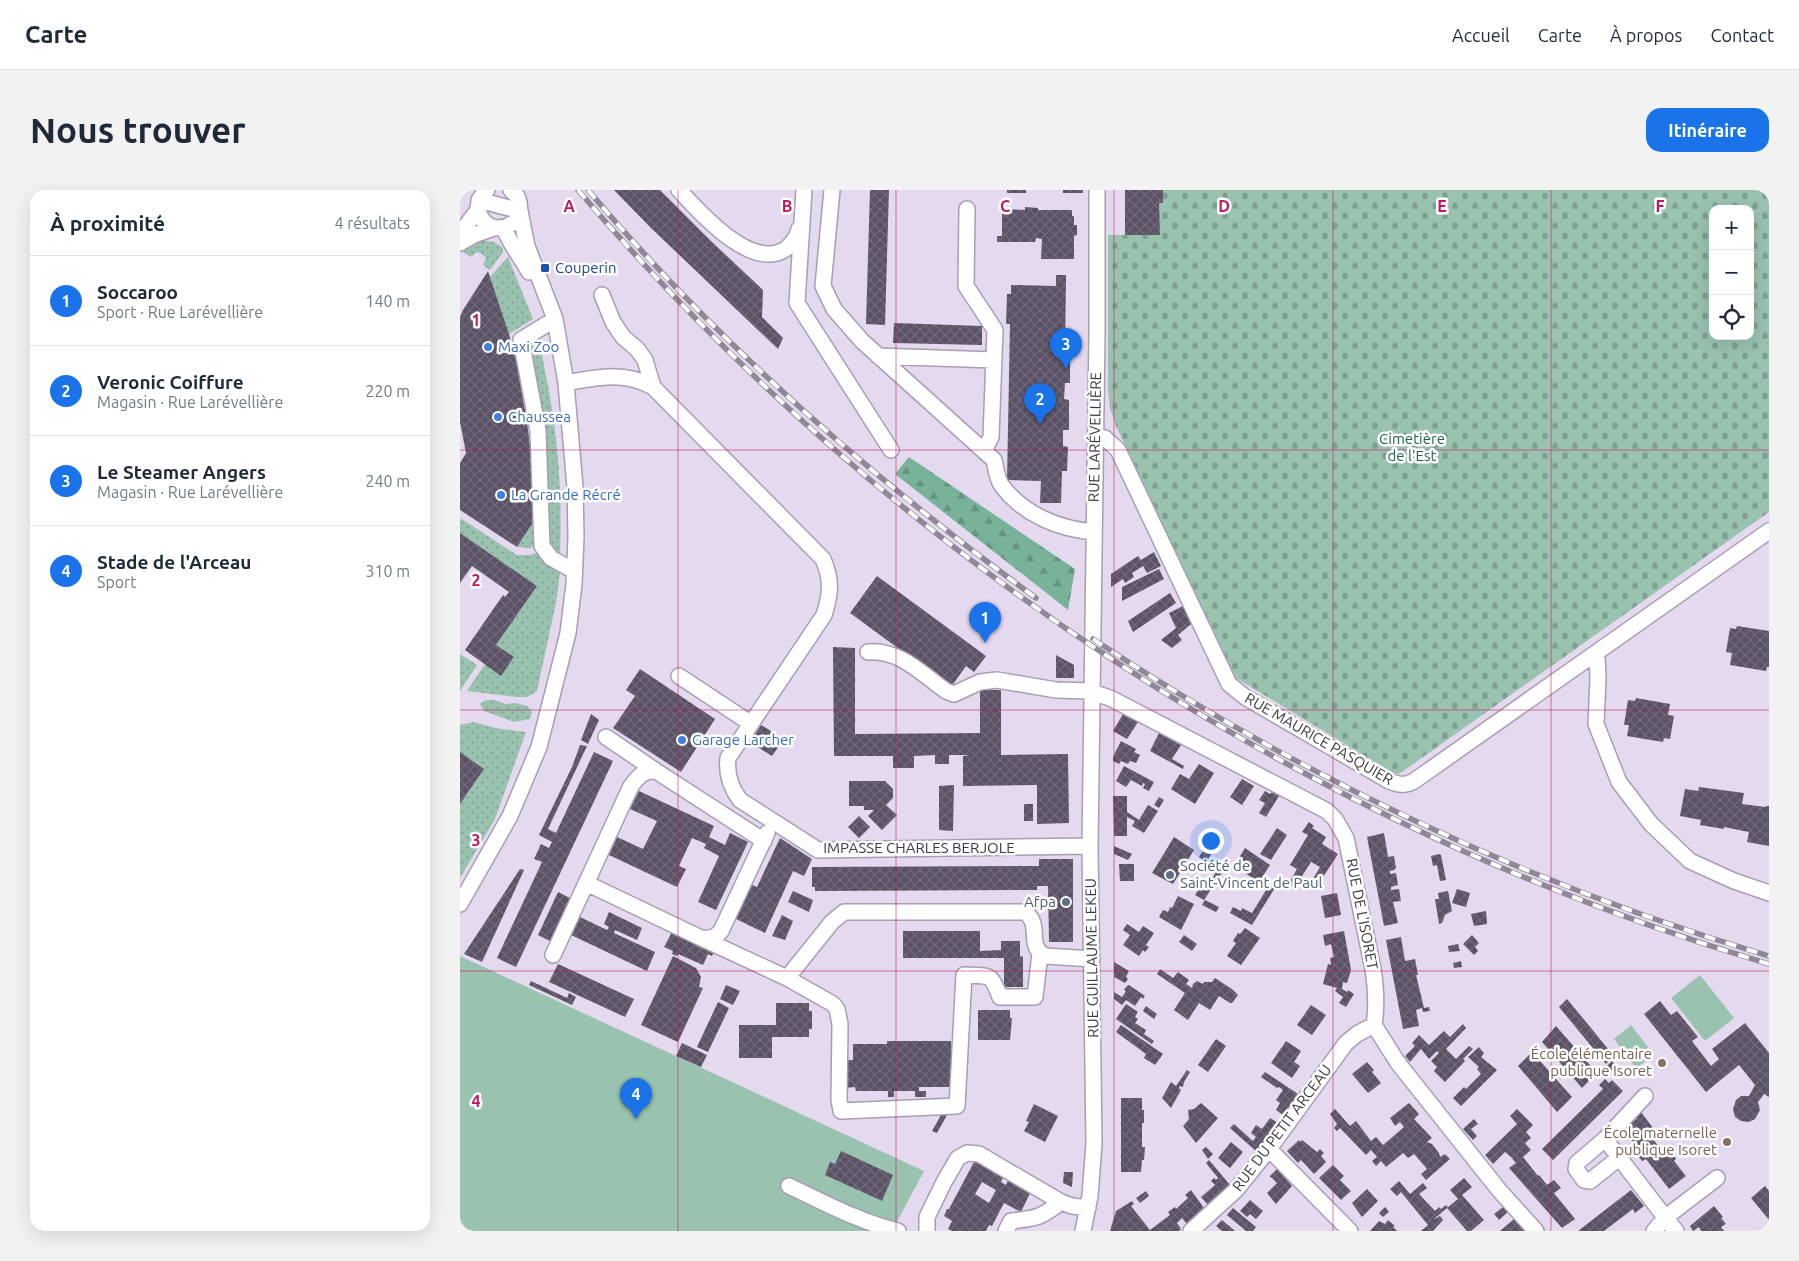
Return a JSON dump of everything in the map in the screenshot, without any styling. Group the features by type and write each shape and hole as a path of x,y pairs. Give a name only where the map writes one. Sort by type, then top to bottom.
{"street":[{"path":"460,904 510,816 539,747 568,634 574,571 575,487 566,383 555,319 527,246 518,198 511,190"},
{"path":"680,190 706,220 735,242 760,253 778,254 790,245 798,233 804,190 797,303 891,450"},
{"path":"832,190 823,286 834,309 862,341 994,460 1000,485 1026,509 1061,527 1094,532"},
{"name":"RUE LARÉVELLIÈRE","path":"1091,689 1097,190"},
{"path":"481,198 520,211"},
{"path":"481,198 480,217 485,223 499,228 508,239 523,261 536,289 547,324 572,440"},
{"path":"460,236 481,198"},
{"path":"967,209 966,286 995,330 991,437 984,451"},
{"path":"460,243 474,235 499,228 516,220 520,211"},
{"path":"602,295 613,322 623,337 637,349 645,360 653,387"},
{"path":"547,324 521,340 538,431 542,546 551,558 574,571"},
{"path":"878,356 994,360"},
{"path":"566,383 617,376 642,381 653,387 823,559 828,570 830,591 824,615 761,710 750,723 679,676"},
{"name":"RUE MAURICE PASQUIER","path":"1095,436 1105,438 1118,450 1230,684 1245,697 1389,781 1398,784 1408,784 1414,781 1769,531"},
{"name":"RUE DE L'ISORET","path":"868,652 882,651 896,655 946,691 954,694 980,682 997,680 1056,690 1091,689 1327,811 1341,828 1349,849 1374,969 1376,989 1374,1025"},
{"path":"1596,654 1598,678 1596,724 1619,782 1651,824 1690,861 1734,881 1769,893"},
{"name":"RUE GUILLAUME LEKEU","path":"1083,1231 1088,1208 1094,1143 1090,846 1091,689"},
{"name":"IMPASSE CHARLES BERJOLE","path":"750,723 728,758 729,778 734,792 740,800 818,850 1090,846"},
{"path":"606,737 764,840"},
{"path":"553,955 631,786 640,774 648,770 656,771"},
{"path":"701,938 715,937 721,931 773,821"},
{"path":"586,883 787,978 833,1004 837,1009 840,1024 839,1100 841,1111 957,1106 964,975 993,979 1000,998 1035,997 1040,954"},
{"path":"787,978 832,922 844,912 1026,912 1033,919 1036,948 1040,954 1092,959"},
{"path":"1374,1025 1398,1063 1499,1190 1536,1231"},
{"name":"RUE DU PETIT ARCEAU","path":"1191,1231 1236,1190 1269,1149 1346,1043 1354,1036 1374,1025"},
{"path":"1619,1158 1590,1181 1586,1181 1577,1171 1577,1163 1605,1139 1645,1096"},
{"path":"1605,1139 1676,1231"},
{"path":"1269,1149 1350,1231"},
{"path":"923,1230 927,1217 944,1182 958,1158 968,1153 979,1154 1061,1202 1072,1206 1088,1208"},
{"path":"1654,1231 1666,1217 1717,1178"},
{"path":"789,1186 860,1219 898,1231"},
{"path":"1006,1231 1011,1220 1042,1216 1061,1202"}],"green space":[{"name":"Cimetière de l'Est","path":"1125,190 1769,190 1769,512 1399,774 1393,773 1236,678 1116,426 1110,408 1108,391 1108,235 1125,235"},
{"path":"479,240 494,242 503,248 503,252 490,270 483,265 486,258 481,253 477,252 471,257 463,252"},
{"path":"508,257 533,319 509,334 490,277"},
{"path":"539,340 556,435 560,503 560,557 547,542 549,512 547,454 539,393 530,350 534,342"},
{"path":"909,457 1075,569 1068,610 895,474"},
{"path":"533,509 535,511 536,545 530,548 517,547 532,524"},
{"path":"460,518 517,555 530,555 539,552 560,572 556,603 537,691 527,697 467,691 485,664 501,675 514,658 496,645 537,586 460,533"},
{"path":"460,654 477,665 460,691"},
{"path":"486,700 527,706 532,712 530,719 514,722 484,711 480,704"},
{"path":"474,722 495,728 526,732 495,819 460,878 460,804 484,769 460,752 460,725"},
{"path":"460,956 924,1171 892,1231 460,1231"},
{"path":"1700,975 1734,1018 1705,1041 1671,998"},
{"path":"1631,1025 1654,1055 1636,1068 1614,1039"}],"building":[{"path":"614,190 660,190 763,290 762,317 783,338 778,349 651,228"},
{"path":"870,190 889,190 885,325 866,324"},
{"path":"1007,190 1026,190 1026,193 1007,193"},
{"path":"1063,190 1083,190 1083,193 1063,193"},
{"path":"1125,190 1163,190 1163,203 1159,203 1160,235 1125,235"},
{"path":"1025,207 1038,208 1038,210 1072,210 1074,225 1077,225 1077,235 1074,236 1074,259 1041,259 1042,239 1036,238 1035,242 997,242 997,236 1002,236 1002,209 1025,210"},
{"path":"488,271 517,365 532,462 532,524 517,547 460,510 460,463 466,453 460,422 460,317"},
{"path":"1056,275 1066,275 1065,358 1070,358 1070,383 1065,383 1064,399 1069,400 1069,430 1063,430 1063,446 1068,447 1067,471 1062,471 1061,503 1040,503 1041,481 1007,480 1010,324 1006,324 1007,294 1011,294 1011,285 1056,286"},
{"path":"894,323 982,326 982,345 893,343"},
{"path":"460,533 537,586 496,645 514,657 501,676 465,650 503,595 505,597 509,592 472,566 460,583"},
{"path":"1154,552 1161,566 1147,573 1143,566 1132,573 1134,577 1125,583 1123,579 1111,587 1111,574 1138,556 1141,560"},
{"path":"1159,569 1164,579 1122,601 1122,587"},
{"path":"877,576 986,656 974,672 966,666 951,687 850,613"},
{"path":"1170,593 1176,603 1133,632 1128,621"},
{"path":"1183,606 1191,624 1178,635 1182,640 1172,648 1161,640 1176,628 1169,613"},
{"path":"1737,626 1769,631 1769,667 1767,667 1766,671 1730,665 1732,653 1726,652 1730,628 1736,629"},
{"path":"833,647 855,648 855,734 980,733 980,690 1001,690 1001,755 1068,754 1069,823 1037,824 1037,785 963,786 963,756 971,755 949,755 949,764 935,764 935,755 914,756 914,768 893,768 893,756 834,756"},
{"path":"1056,655 1074,665 1074,678 1056,678"},
{"path":"640,669 715,719 681,772 613,728 635,696 626,690"},
{"path":"1636,698 1670,704 1668,715 1674,716 1670,739 1664,738 1663,742 1627,736 1629,725 1624,725 1628,700 1635,701"},
{"path":"591,714 599,720 588,744 581,740"},
{"path":"1123,714 1138,722 1127,739 1113,731"},
{"path":"761,725 784,739 772,756 750,742"},
{"path":"1159,733 1181,745 1172,759 1184,766 1183,769 1150,751"},
{"path":"1121,741 1136,749 1134,752 1140,755 1136,763 1130,761 1128,764 1121,761 1119,764 1113,761"},
{"path":"580,745 587,746 548,829 556,833 594,752 613,761 516,967 497,958 542,862 534,859 541,844 549,848 552,842 539,835 572,767"},
{"path":"460,752 484,769 460,804"},
{"path":"1199,764 1214,773 1195,804 1171,789 1180,774 1189,779"},
{"path":"1124,766 1154,782 1149,791 1143,788 1145,784 1143,783 1142,786 1131,780 1126,787 1116,781"},
{"path":"1242,779 1254,786 1242,805 1230,797"},
{"path":"849,781 885,781 893,789 893,798 886,805 897,815 882,830 868,816 874,810 864,810 864,806 849,806"},
{"path":"954,785 953,831 939,830 939,786"},
{"path":"1699,787 1744,793 1742,804 1769,806 1769,846 1747,842 1749,832 1700,825 1701,820 1680,816 1685,789 1698,791"},
{"path":"639,791 714,826 709,837 725,845 730,833 748,842 716,910 698,902 719,856 704,848 706,844 692,838 679,866 686,869 677,887 609,855 617,837 643,849 657,821 630,809"},
{"path":"1265,791 1279,796 1266,817 1259,813 1265,803 1259,800"},
{"path":"1113,796 1127,796 1127,812 1139,820 1148,805 1158,811 1144,833 1132,826 1135,821 1127,817 1127,836 1114,836"},
{"path":"1159,797 1164,800 1159,808 1154,805"},
{"path":"1024,804 1033,804 1033,821 1024,821"},
{"path":"859,816 870,827 859,838 848,827"},
{"path":"1309,822 1314,826 1312,828 1326,837 1322,844 1338,854 1314,891 1308,887 1320,867 1311,862 1295,887 1289,883 1297,869 1290,865 1308,835 1302,832"},
{"path":"1277,828 1287,835 1271,860 1260,854"},
{"path":"1207,829 1222,838 1206,862 1199,857 1206,846 1200,842"},
{"path":"1384,833 1388,857 1394,856 1396,868 1390,871 1390,874 1396,873 1398,885 1391,887 1391,890 1399,889 1401,901 1393,902 1398,923 1384,926 1367,837"},
{"path":"1174,837 1194,850 1173,884 1152,873"},
{"path":"780,838 812,859 804,876 793,871 765,933 734,918 750,884 757,887"},
{"path":"1114,846 1132,854 1128,860 1114,854"},
{"path":"1245,848 1270,865 1259,882 1234,866"},
{"path":"1441,855 1446,880 1440,881 1437,865 1433,866 1431,856"},
{"path":"1039,859 1073,859 1073,942 1049,942 1048,886 1037,886 1037,890 815,891 815,887 812,887 812,867 1039,866"},
{"path":"1119,864 1134,864 1134,881 1120,881"},
{"path":"1220,865 1225,868 1204,900 1195,895 1204,881 1211,880"},
{"path":"520,869 524,870 482,962 464,954"},
{"path":"1273,885 1276,886 1252,925 1230,913 1233,907 1241,911 1242,908 1252,913 1268,887 1270,889"},
{"path":"1457,889 1470,893 1466,907 1452,903"},
{"path":"793,891 813,900 809,912 788,902"},
{"path":"1448,891 1452,911 1445,915 1442,923 1439,924 1435,899 1439,899 1438,893"},
{"path":"558,892 570,898 550,941 538,935"},
{"path":"1337,893 1341,915 1325,918 1321,896"},
{"path":"1178,896 1194,904 1181,930 1159,917 1163,910 1168,912 1170,907 1172,908"},
{"path":"1205,900 1219,907 1216,912 1202,905"},
{"path":"1486,911 1487,924 1474,926 1471,914"},
{"path":"609,912 642,928 637,940 615,930 614,933 655,952 647,971 571,935 580,917 607,930 609,927 604,924"},
{"path":"782,915 793,921 785,940 772,936"},
{"path":"1127,924 1139,932 1143,926 1154,933 1146,945 1149,947 1145,952 1143,950 1139,956 1123,945 1130,935 1123,930"},
{"path":"1245,928 1260,938 1241,965 1227,956 1236,943 1233,941 1238,933 1240,934"},
{"path":"903,931 980,931 980,951 1001,950 1001,941 1020,941 1020,957 1023,956 1023,987 1004,987 1004,958 903,958"},
{"path":"1344,931 1351,970 1347,983 1343,982 1342,989 1354,994 1346,1007 1339,1003 1343,997 1335,991 1337,988 1323,984 1328,964 1331,965 1330,958 1334,957 1331,944 1325,946 1323,935"},
{"path":"672,932 714,952 712,956 708,954 703,965 678,954 677,956 672,954 673,951 664,947"},
{"path":"1184,935 1197,944 1192,951 1179,942"},
{"path":"1472,935 1479,943 1475,947 1478,951 1474,955 1463,944"},
{"path":"1401,937 1405,961 1415,959 1418,975 1416,975 1424,1008 1429,1007 1430,1011 1423,1012 1422,1008 1416,1010 1419,1026 1403,1029 1386,940"},
{"path":"1458,944 1460,951 1449,952 1448,946"},
{"path":"673,956 696,968 701,977 699,987 703,988 678,1042 641,1025"},
{"path":"1461,961 1462,967 1454,968 1453,963"},
{"path":"1114,962 1129,971 1126,977 1128,979 1125,983 1114,977"},
{"path":"558,964 634,999 625,1017 549,982"},
{"path":"1160,969 1173,978 1178,972 1189,980 1186,984 1192,988 1193,984 1197,981 1203,984 1204,982 1212,982 1215,978 1238,995 1232,1003 1219,996 1210,1010 1199,1003 1188,1020 1174,1010 1185,993 1157,974"},
{"path":"531,981 567,998 569,993 576,997 572,1005 529,985"},
{"path":"726,985 740,991 733,1005 720,999"},
{"path":"1129,985 1145,996 1143,999 1141,997 1135,1006 1126,1000 1122,1005 1114,999 1114,992 1122,997 1126,991 1124,990"},
{"path":"1567,999 1614,1056 1606,1064 1559,1007"},
{"path":"1660,1001 1671,1015 1677,1011 1698,1037 1692,1041 1711,1066 1719,1059 1712,1049 1745,1023 1769,1053 1769,1097 1764,1094 1758,1102 1760,1110 1755,1119 1749,1122 1741,1121 1735,1117 1733,1109 1736,1100 1741,1096 1749,1096 1755,1085 1739,1065 1706,1092 1644,1014"},
{"path":"718,1002 729,1008 708,1052 697,1047"},
{"path":"776,1003 809,1003 809,1011 812,1011 812,1029 809,1029 809,1037 772,1037 772,1058 739,1058 739,1025 776,1025"},
{"path":"1126,1004 1138,1012 1135,1017 1138,1019 1135,1023 1146,1030 1144,1034 1154,1041 1152,1044 1116,1019"},
{"path":"1311,1005 1326,1015 1312,1035 1297,1025"},
{"path":"1146,1006 1157,1014 1154,1019 1143,1011"},
{"path":"978,1010 1010,1010 1010,1018 1012,1018 1010,1040 978,1040"},
{"path":"1463,1024 1466,1028 1446,1049 1456,1059 1469,1046 1473,1049 1463,1059 1465,1061 1445,1082 1434,1071 1437,1067 1431,1061 1439,1053 1437,1051 1429,1059 1421,1049 1410,1062 1405,1056 1415,1046 1412,1043 1419,1035 1429,1045 1444,1031 1450,1037"},
{"path":"1121,1025 1163,1054 1155,1065 1144,1058 1146,1054 1116,1032"},
{"path":"1556,1026 1597,1073 1582,1088 1542,1042"},
{"path":"1216,1039 1226,1046 1208,1072 1198,1065"},
{"path":"887,1041 951,1041 951,1087 919,1087 919,1091 926,1091 926,1097 915,1097 915,1091 894,1091 894,1097 888,1097 888,1091 856,1091 855,1087 845,1088 845,1060 853,1060 853,1044 887,1044"},
{"path":"1286,1041 1301,1051 1294,1062 1300,1066 1292,1078 1271,1063"},
{"path":"682,1043 707,1055 701,1067 676,1056"},
{"path":"1479,1047 1484,1053 1481,1057 1497,1070 1461,1106 1453,1098 1464,1087 1466,1089 1481,1074 1477,1069 1479,1067 1468,1057"},
{"path":"1532,1052 1572,1097 1557,1112 1518,1066"},
{"path":"1612,1061 1617,1067 1612,1071 1607,1066"},
{"path":"1367,1062 1381,1083 1368,1093 1352,1074"},
{"path":"1187,1070 1190,1072 1183,1087 1180,1086 1181,1090 1171,1108 1162,1098 1171,1082 1176,1086"},
{"path":"1265,1072 1298,1094 1283,1115 1276,1110 1280,1103 1276,1100 1283,1090 1261,1077"},
{"path":"1605,1079 1609,1083 1612,1080 1623,1091 1553,1160 1542,1149 1603,1089 1599,1085"},
{"path":"1121,1098 1142,1098 1144,1123 1142,1123 1142,1147 1145,1147 1141,1172 1121,1172"},
{"path":"1201,1103 1218,1118 1196,1143 1183,1126 1189,1119 1188,1110 1194,1109"},
{"path":"1409,1103 1419,1114 1414,1119 1432,1138 1427,1142 1432,1144 1440,1157 1445,1154 1450,1159 1426,1180 1421,1174 1427,1169 1414,1154 1408,1158 1403,1153 1386,1167 1381,1161 1376,1166 1372,1161 1377,1157 1371,1150 1366,1155 1340,1128 1337,1131 1334,1128 1337,1124 1330,1114 1335,1109 1350,1126 1356,1121 1371,1141 1376,1137 1383,1145 1404,1127 1400,1122 1395,1126 1390,1118"},
{"path":"1034,1104 1058,1116 1045,1142 1024,1131 1029,1122 1026,1121"},
{"path":"1517,1109 1533,1125 1526,1132 1531,1138 1525,1143 1531,1150 1523,1157 1547,1185 1554,1180 1561,1188 1554,1193 1575,1219 1562,1228 1509,1168 1516,1163 1511,1157 1505,1152 1493,1164 1485,1155 1517,1124 1510,1116"},
{"path":"1641,1112 1653,1128 1648,1133 1660,1148 1665,1144 1676,1159 1674,1161 1686,1176 1669,1189 1646,1159 1642,1161 1636,1153 1638,1149 1625,1132 1629,1129 1627,1125 1637,1119 1636,1117"},
{"path":"942,1113 947,1115 937,1133 932,1131"},
{"path":"1270,1118 1278,1123 1257,1152 1230,1128 1234,1124 1253,1141 1256,1137 1251,1133 1256,1125 1262,1129"},
{"path":"1474,1119 1478,1124 1471,1129 1477,1136 1473,1140 1463,1129"},
{"path":"1299,1140 1300,1142 1302,1140 1317,1152 1320,1149 1324,1153 1321,1156 1326,1162 1314,1174 1301,1160 1298,1163 1287,1151"},
{"path":"1231,1142 1243,1152 1230,1168 1218,1158"},
{"path":"1206,1147 1213,1154 1208,1159 1202,1150"},
{"path":"841,1151 893,1175 882,1201 825,1175 830,1162 835,1164"},
{"path":"975,1160 1003,1178 1001,1182 1006,1185 1010,1176 1032,1189 1021,1212 1004,1203 992,1226 989,1225 986,1231 952,1231 948,1229 952,1221 944,1216 947,1209 949,1209","holes":["982,1182 996,1190 989,1203 975,1194"]},
{"path":"1209,1160 1230,1185 1208,1205 1201,1197 1215,1185 1211,1181 1214,1178 1216,1180 1218,1178 1206,1163"},
{"path":"1333,1165 1344,1176 1340,1180 1351,1191 1341,1200 1319,1178"},
{"path":"1277,1169 1292,1186 1276,1204 1267,1193 1277,1183 1270,1176"},
{"path":"1064,1172 1073,1172 1072,1187 1063,1183"},
{"path":"1464,1178 1472,1187 1462,1195 1484,1220 1471,1231 1467,1231 1447,1208 1458,1199 1450,1190"},
{"path":"1399,1181 1410,1194 1423,1183 1427,1188 1419,1194 1435,1211 1439,1207 1441,1209 1446,1205 1448,1207 1433,1220 1440,1216 1443,1220 1433,1231 1421,1231 1428,1225 1401,1192 1397,1196 1390,1189"},
{"path":"1765,1186 1769,1191 1769,1220 1751,1198"},
{"path":"1367,1189 1378,1201 1362,1217 1352,1203"},
{"path":"1191,1190 1204,1208 1187,1224 1182,1218 1177,1223 1181,1229 1179,1231 1110,1231 1116,1211 1132,1201 1134,1204 1131,1206 1150,1230 1170,1215 1168,1212 1175,1207 1176,1209 1188,1198 1185,1195"},
{"path":"1631,1190 1644,1206 1635,1213 1633,1209 1604,1231 1578,1231"},
{"path":"1146,1191 1149,1196 1140,1203 1136,1198"},
{"path":"1250,1200 1263,1211 1256,1219 1250,1214 1247,1217 1240,1211"},
{"path":"1714,1206 1726,1224 1721,1227 1724,1231 1701,1231 1699,1227 1693,1231 1690,1226"},
{"path":"1385,1207 1389,1212 1383,1217 1379,1213"},
{"path":"1503,1207 1508,1212 1499,1220 1494,1214"},
{"path":"1233,1208 1256,1227 1253,1231 1246,1231 1227,1215"},
{"path":"1514,1219 1524,1231 1500,1231"},
{"path":"1222,1220 1235,1231 1222,1231 1216,1226"},
{"path":"1388,1220 1395,1226 1393,1227 1397,1231 1370,1231 1379,1221 1385,1224"}],"railway":[{"path":"578,190 700,322 831,446 970,559 1118,663 1272,756 1433,837 1599,907 1769,964"},
{"path":"588,190 690,302 800,408 916,506 1036,598"},
{"path":"1093,639 1253,737 1419,823 1505,861 1592,896 1680,928 1769,956"}],"place":[{"name":"Couperin","path":"545,268"},
{"name":"Maxi Zoo","path":"488,347"},
{"name":"Le Steamer Angers","path":"1066,369"},
{"name":"Chaussea","path":"498,417"},
{"name":"Veronic Coiffure","path":"1040,424"},
{"name":"La Grande Récré","path":"501,495"},
{"name":"Soccaroo","path":"985,643"},
{"name":"Garage Larcher","path":"682,740"},
{"name":"Société de Saint-Vincent de Paul","path":"1170,875"},
{"name":"Afpa","path":"1066,902"},
{"name":"École élémentaire publique Isoret","path":"1662,1063"},
{"name":"Stade de l'Arceau","path":"636,1119"},
{"name":"École maternelle publique Isoret","path":"1727,1142"}]}
